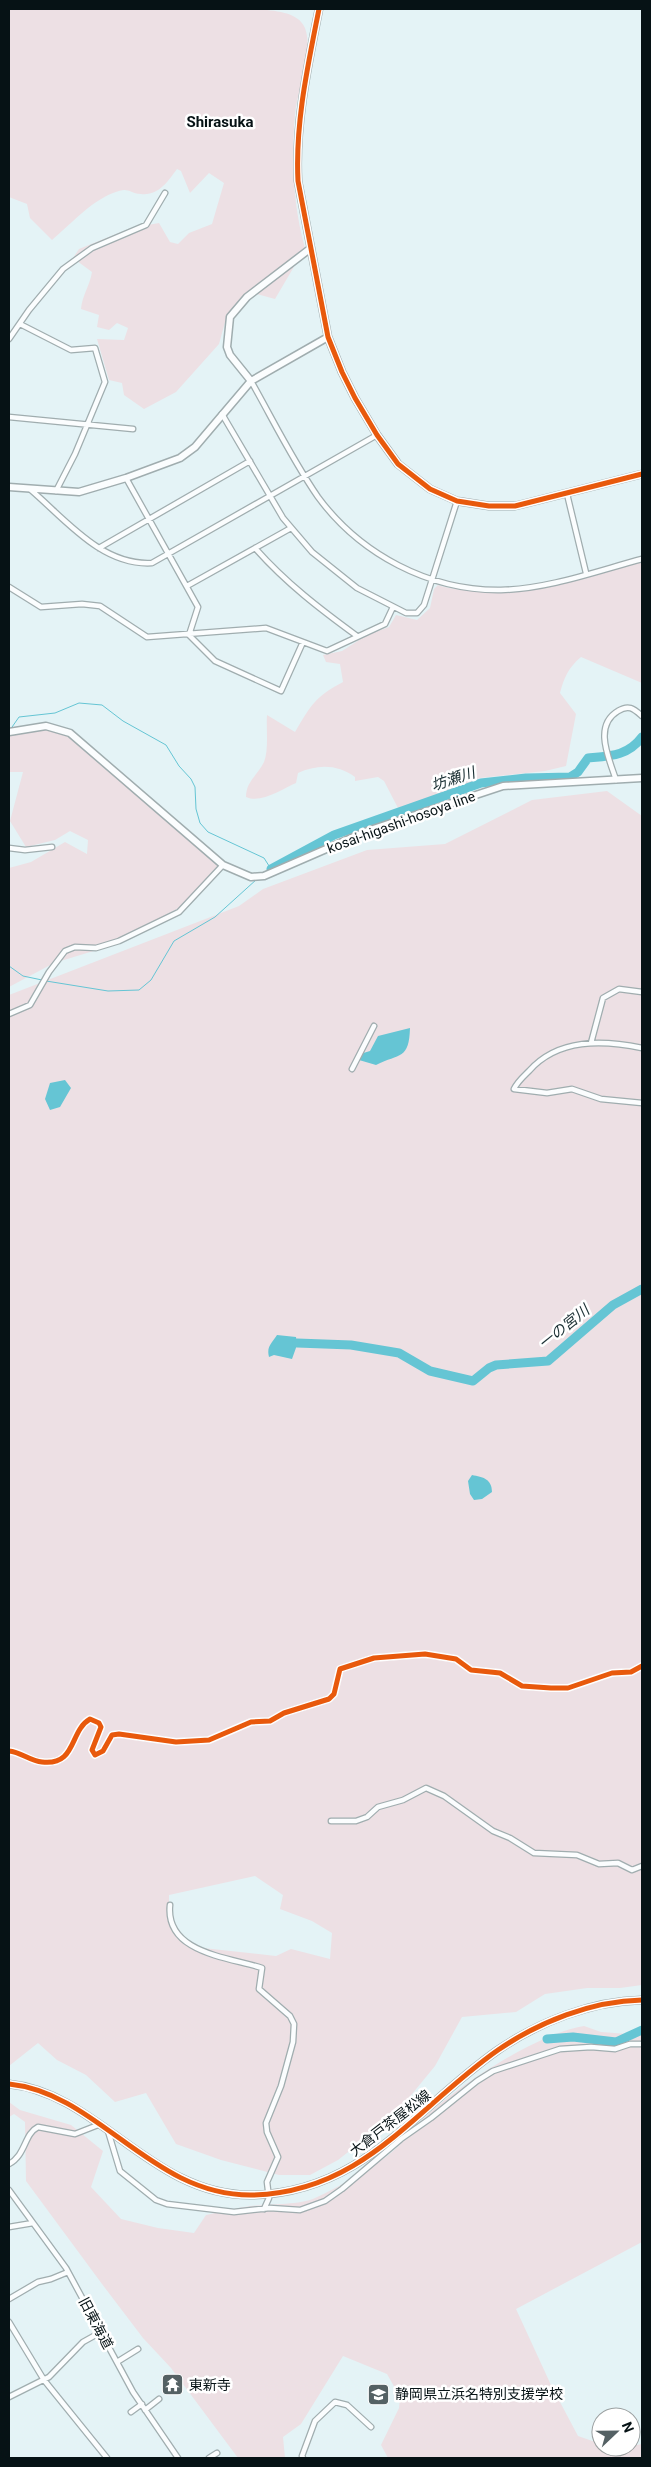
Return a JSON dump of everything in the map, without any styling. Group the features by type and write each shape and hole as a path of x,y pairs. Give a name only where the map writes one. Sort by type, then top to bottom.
{"street":[{"path":"319,9 301,105 297,158 298,181 328,337 342,372 377,436 398,464 430,489 457,500 489,506 515,506 642,474"},
{"path":"9,339 28,310 72,260 92,248 146,226 165,193"},
{"path":"310,248 247,297 230,317 227,347 230,355 252,381 306,477 330,512 360,541 397,565 432,580 458,586 502,590 526,588 642,560"},
{"path":"20,324 70,350 95,348 105,382 75,454 56,491"},
{"path":"9,487 79,492 126,478 189,452 252,381 328,337"},
{"path":"222,414 270,496 291,528 312,552 357,588 406,613 417,613 424,605 457,500"},
{"path":"9,417 133,429"},
{"path":"31,490 99,548 114,558 143,564 152,563 377,436"},
{"path":"99,548 250,460"},
{"path":"126,478 198,607 189,635"},
{"path":"567,494 586,574"},
{"path":"187,586 291,528"},
{"path":"255,548 278,574 306,599 357,636"},
{"path":"9,587 41,607 82,604 100,606 147,637 266,628 327,650 385,624 393,607"},
{"path":"189,635 214,661 281,691 303,642"},
{"path":"616,780 606,746 605,727 614,714 624,708 632,708 642,716"},
{"name":"kosai-higashi-hosoya line","path":"9,732 46,726 70,733 223,865 246,876 264,876 370,830 503,786 642,778"},
{"path":"9,848 25,850 52,847"},
{"path":"9,1014 30,1005 49,972 65,952 75,947 96,948 119,941 179,912 223,865"},
{"path":"592,1043 603,998 618,989 642,992"},
{"path":"352,1070 374,1026"},
{"path":"642,1048 592,1043 567,1046 542,1057 514,1089 546,1093 572,1089 601,1099 642,1103"},
{"path":"9,1751 18,1752 41,1762 55,1762 68,1752 84,1722 90,1719 99,1722 101,1727 92,1750 95,1755 102,1751 112,1736 119,1734 176,1742 210,1740 251,1722 270,1721 284,1713 321,1703 334,1694 340,1669 374,1658 425,1654 445,1656 456,1659 471,1670 500,1673 522,1686 551,1688 568,1688 588,1683 612,1673 631,1672 642,1666"},
{"path":"331,1821 356,1821 367,1817 378,1807 403,1800 426,1788 444,1796 493,1830 534,1852 577,1855 599,1864 618,1863 632,1870 642,1866"},
{"path":"170,1905 169,1919 174,1931 183,1940 210,1953 262,1968 259,1989 290,2016 294,2024 293,2042 281,2086 266,2123 267,2132 278,2158 267,2182 268,2202 264,2209"},
{"name":"大倉戸茶屋松線","path":"9,2084 53,2096 164,2170 188,2181 218,2190 250,2195 268,2194 301,2189 329,2180 349,2169 380,2149 487,2058 539,2027 595,2006 642,2000"},
{"path":"108,2131 120,2171 156,2200 167,2204 234,2212 264,2209 300,2210 325,2200 342,2189 401,2139 431,2118 476,2081 493,2071 560,2049 582,2047 616,2049 630,2044 642,2044"},
{"path":"9,2164 22,2154 30,2134 38,2127 75,2134 98,2125"},
{"name":"旧東海道","path":"9,2190 68,2272 145,2410 178,2458"},
{"path":"9,2226 33,2223"},
{"path":"9,2299 38,2282 68,2272"},
{"path":"9,2322 44,2380 107,2458"},
{"path":"9,2397 44,2380 57,2370 83,2342 101,2332"},
{"path":"117,2362 138,2350"},
{"path":"145,2410 159,2399"},
{"path":"303,2458 302,2456 315,2421 335,2402 347,2405 371,2426"},
{"path":"131,2412 142,2404"},
{"path":"209,2458 216,2453"}],"shaded area":[{"path":"9,9 258,9 278,11 291,15 302,22 305,28 308,49 296,105 293,148 296,199 305,248 275,299 249,292 227,315 219,344 176,392 144,409 124,395 122,383 109,380 97,339 124,340 128,328 117,323 109,330 97,327 99,315 81,309 92,272 73,258 79,249 131,228 159,223 170,242 178,244 189,233 212,224 224,183 209,173 190,193 181,171 177,169 162,187 153,193 141,194 122,190 96,202 52,240 30,218 27,204 9,197"},
{"path":"642,559 642,683 581,657 573,665 565,678 560,693 576,714 566,766 545,771 480,778 463,787 398,808 384,781 378,777 355,781 355,777 342,770 327,767 313,768 298,773 296,783 271,795 258,799 246,797 248,787 262,767 266,757 267,715 295,732 314,702 343,682 340,664 326,662 323,655 342,651 367,635 389,627 396,615 417,620 430,608 434,589 438,585 460,590 512,588 568,578"},
{"path":"9,730 66,731 221,863 184,905 110,946 54,963 9,987 9,868 31,862 65,842 87,854 88,840 70,831 55,840 26,847 10,821 23,772 9,772"},
{"path":"607,791 642,816 642,1985 620,1988 587,1988 545,1994 516,2012 462,2017 435,2066 394,2116 338,2160 310,2175 279,2175 221,2160 176,2144 146,2093 115,2102 86,2075 57,2060 38,2043 9,2066 9,995 239,906 263,889 367,850 445,844 532,800","holes":["255,1876 283,1895 280,1909 312,1921 332,1933 330,1959 291,1949 276,1956 194,1947 169,1919 169,1895"]},
{"path":"584,2026 601,2032 642,2035 642,2242 516,2309 551,2385 578,2436 591,2441 591,2457 641,2457 642,2444 642,2458 388,2458 381,2445 399,2408 400,2397 387,2374 343,2356 301,2424 283,2437 285,2458 238,2458 171,2368 143,2338 26,2181 25,2122 14,2114 9,2117 9,2102 20,2110 71,2125 103,2151 91,2187 121,2219 158,2228 194,2233 206,2215 251,2206 309,2200 343,2184 392,2152 436,2107 475,2078 521,2050 565,2031"}],"water":[{"path":"410,1028 408,1046 402,1054 376,1065 359,1060 360,1054 370,1051 378,1036"},
{"path":"65,1080 71,1088 60,1107 50,1110 45,1099 50,1083"},
{"path":"277,1335 296,1337 297,1345 292,1359 274,1355 269,1357 269,1347"},
{"path":"472,1475 489,1481 492,1492 482,1499 474,1500 470,1494 468,1481"}],"waterway":[{"path":"10,730 19,717 55,713 79,703 102,705 123,721 166,745 195,787 196,809 200,823 208,832 264,858 271,869 264,873"},
{"name":"坊瀬川","path":"271,869 334,835 481,783 526,778 570,777 578,772 588,758 618,754 631,748 642,737"},
{"path":"46,981 108,991 139,990 151,980 174,941 215,917 257,879"},
{"path":"9,966 23,976 42,980"},
{"name":"一の宮川","path":"297,1343 351,1345 399,1353 430,1371 473,1381 489,1368 496,1365 548,1361 613,1305 642,1289"},
{"path":"547,2039 573,2037 616,2042 642,2030"}],"cycle path":[{"path":"319,9 300,116 298,181 328,337 342,372 377,435 398,464 430,489 457,501 489,506 515,506 642,474"},
{"path":"9,1751 42,1762 53,1762 61,1759 67,1753 83,1724 90,1719 99,1723 101,1727 92,1750 95,1755 103,1751 112,1735 119,1734 176,1742 209,1740 251,1722 270,1721 284,1713 329,1699 334,1694 340,1669 374,1658 425,1654 456,1659 471,1670 500,1673 522,1686 551,1688 568,1688 612,1673 631,1672 642,1666"},
{"path":"9,2084 41,2091 71,2105 155,2163 185,2180 217,2191 253,2195 292,2190 326,2179 357,2163 386,2143 468,2073 514,2040 548,2022 585,2009 604,2004 642,2000"}],"place":[{"name":"東新寺","path":"173,2385"},
{"name":"静岡県立浜名特別支援学校","path":"379,2394"}],"district":[{"name":"Shirasuka","path":"220,122"}]}
